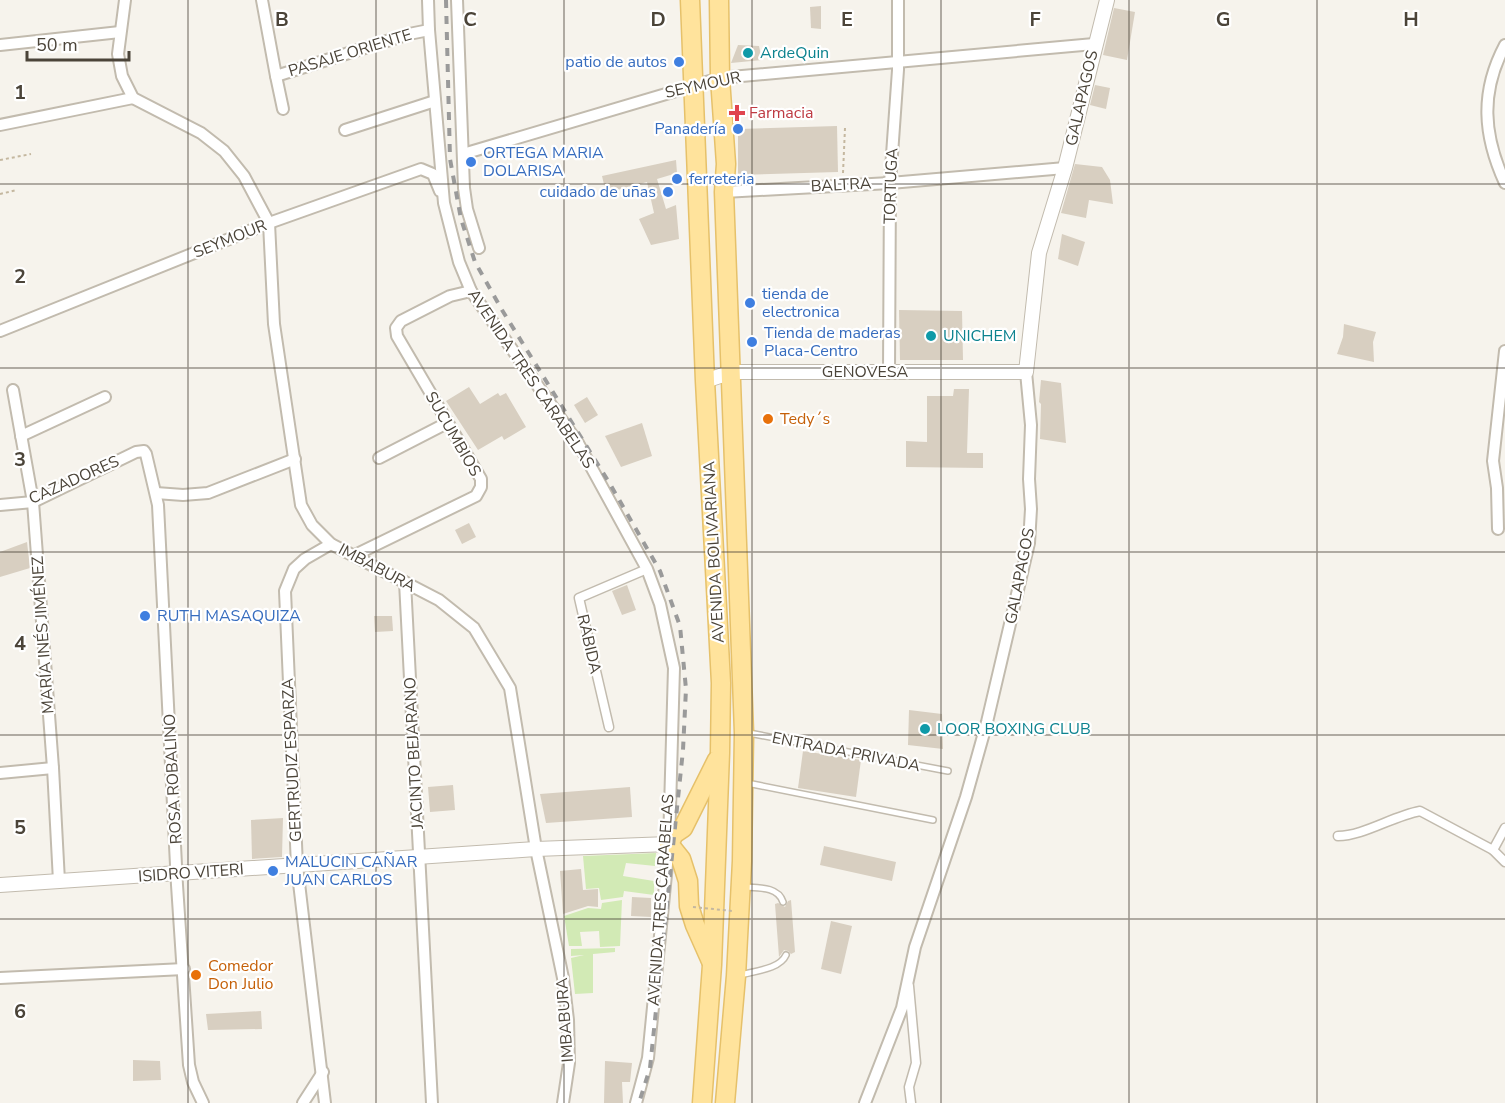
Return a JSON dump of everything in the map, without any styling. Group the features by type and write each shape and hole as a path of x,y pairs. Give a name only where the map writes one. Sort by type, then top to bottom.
{"main road":[{"name":"AVENIDA BOLIVARIANA","path":"690,0 705,381 721,683 712,965 702,1103"},
{"name":"AVENIDA BOLIVARIANA","path":"719,0 744,733 736,976 725,1103"},
{"path":"712,965 689,906 688,881 681,859 669,844 674,834 683,828 720,753"}],"street":[{"path":"0,125 133,98 122,76 118,54 125,0"},
{"name":"PASAJE ORIENTE","path":"262,0 276,76 409,34 429,30"},
{"name":"AVENIDA TRES CARABELAS","path":"428,0 444,203 459,262 471,291 578,443 647,569 660,604 674,668 669,844 648,1058 636,1103"},
{"path":"457,0 467,209 479,248"},
{"name":"TORTUGA","path":"888,372 890,183 898,62 898,0"},
{"name":"GALAPAGOS","path":"865,1103 902,1008 915,947 966,797 987,722 1029,543 1031,425 1026,372 1039,253 1065,168 1094,44 1107,0"},
{"path":"0,45 120,32"},
{"name":"SEYMOUR","path":"463,154 692,84 720,78 1094,44"},
{"path":"1505,45 1491,79 1486,123 1495,160 1505,183"},
{"path":"276,76 283,109"},
{"name":"IMBABURA","path":"133,98 201,133 224,151 244,176 269,223 274,324 301,505 312,525 331,543 439,600 474,628 510,688 536,849 565,988 569,1064 563,1103"},
{"path":"345,129 435,101"},
{"name":"BALTRA","path":"724,192 890,183 1065,168"},
{"name":"SEYMOUR","path":"0,331 269,223 421,170 433,174 444,203"},
{"name":"SUCUMBIOS","path":"355,555 476,496 481,487 481,479 397,336 396,328 401,321 450,296 471,291"},
{"path":"1498,529 1497,488 1493,461 1505,351"},
{"name":"GENOVESA","path":"705,381 732,372 1026,372"},
{"name":"MARÍA INÉS JIMÉNEZ","path":"13,390 33,502 59,881"},
{"path":"21,436 105,397"},
{"path":"380,458 447,423"},
{"path":"1493,461 1505,448"},
{"name":"CAZADORES","path":"0,505 33,502 136,452 144,451 146,454"},
{"name":"ROSA ROBALINO","path":"146,454 156,493 189,1065 193,1082 203,1103"},
{"path":"156,493 183,495 208,493 295,459"},
{"name":"GERTRUDIZ ESPARZA","path":"325,1103 297,866 285,591 294,569 305,559 331,543"},
{"name":"RÁBIDA","path":"609,727 579,598 647,569"},
{"name":"JACINTO BEJARANO","path":"405,582 432,1103"},
{"path":"0,773 53,768"},
{"path":"1338,836 1350,836 1390,819 1420,811 1493,850 1505,862"},
{"path":"1493,850 1505,828"},
{"name":"ISIDRO VITERI","path":"0,885 420,856 669,844"},
{"path":"0,978 184,969"},
{"path":"908,978 916,1063 909,1087 911,1103"},
{"path":"303,1103 323,1071"}],"lane":[{"name":"ENTRADA PRIVADA","path":"744,733 948,771"},
{"path":"744,782 933,820"},
{"path":"740,886 770,889 779,895 783,902"},
{"path":"736,976 777,965 784,961 786,955"}],"path":[{"path":"843,184 845,128"},
{"path":"0,160 31,154"},
{"path":"0,194 18,190"},
{"path":"693,907 733,911"}],"green space":[{"path":"656,853 655,866 626,863 623,876 654,881 654,895 624,891 623,897 601,900 599,888 586,889 583,856"},
{"path":"622,900 620,946 600,947 599,931 580,932 582,946 569,946 564,916 588,908 601,909 602,903"},
{"path":"615,948 615,952 593,954 593,993 575,994 571,958 584,955 571,956 571,949"}],"building":[{"path":"821,6 821,29 811,28 810,7"},
{"path":"1114,8 1135,12 1127,60 1103,55"},
{"name":"ArdeQuin","path":"738,45 759,46 762,60 731,63"},
{"path":"1095,85 1110,88 1106,109 1090,105"},
{"path":"837,126 838,172 738,175 738,129"},
{"path":"676,160 677,173 657,179 666,209 676,205 679,239 651,245 639,219 654,213 647,182 606,193 602,176"},
{"path":"1075,164 1102,167 1110,180 1113,204 1089,200 1086,218 1061,213"},
{"path":"1062,234 1085,242 1078,266 1058,259"},
{"name":"UNICHEM","path":"899,310 962,311 963,360 900,360"},
{"path":"1344,324 1376,332 1373,342 1374,362 1337,354 1343,337"},
{"path":"1041,380 1061,383 1066,443 1040,439"},
{"path":"469,387 480,404 498,393 500,396 506,393 526,427 504,440 502,436 478,450 446,401"},
{"path":"954,389 969,389 967,453 983,453 983,468 906,467 906,441 927,442 927,396 953,396"},
{"path":"587,397 598,415 585,423 574,405"},
{"path":"642,423 652,456 621,467 605,436"},
{"path":"469,523 476,537 462,544 455,530"},
{"path":"27,542 30,568 0,577 0,552"},
{"path":"627,585 636,610 622,615 612,591"},
{"path":"374,616 392,616 393,631 375,632"},
{"name":"LOOR BOXING CLUB","path":"909,710 942,714 943,749 908,745"},
{"path":"803,751 861,760 856,797 798,788"},
{"path":"453,785 455,810 430,812 428,787"},
{"path":"630,787 632,817 546,823 540,794"},
{"path":"283,818 282,857 252,859 251,820"},
{"path":"824,846 896,862 892,881 820,865"},
{"path":"581,869 583,890 598,889 598,907 588,906 563,914 560,871"},
{"path":"632,897 651,898 651,917 631,916"},
{"path":"791,900 795,952 791,954 784,950 779,957 775,904 778,903 785,907"},
{"path":"831,921 852,926 841,974 821,969"},
{"path":"261,1011 262,1029 208,1030 206,1014"},
{"path":"133,1060 160,1061 161,1080 133,1081"},
{"path":"605,1061 632,1063 630,1082 622,1082 623,1103 604,1103"}],"railway":[{"path":"446,0 450,159 461,219 475,262 660,571 680,626 686,689 683,750 650,1068 639,1103"}],"place":[{"name":"ArdeQuin","path":"748,53"},
{"name":"patio de autos","path":"679,62"},
{"name":"Farmacia","path":"737,113"},
{"name":"Panadería","path":"738,129"},
{"name":"ORTEGA MARIA DOLARISA","path":"471,162"},
{"name":"ferreteria","path":"677,179"},
{"name":"cuidado de uñas","path":"668,192"},
{"name":"tienda de electronica","path":"750,303"},
{"name":"UNICHEM","path":"931,336"},
{"name":"Tienda de maderas Placa-Centro","path":"752,342"},
{"name":"Tedy´s","path":"768,419"},
{"name":"RUTH MASAQUIZA","path":"145,616"},
{"name":"LOOR BOXING CLUB","path":"925,729"},
{"name":"MALUCIN CAÑAR JUAN CARLOS","path":"273,871"},
{"name":"Comedor Don Julio","path":"196,975"}]}
